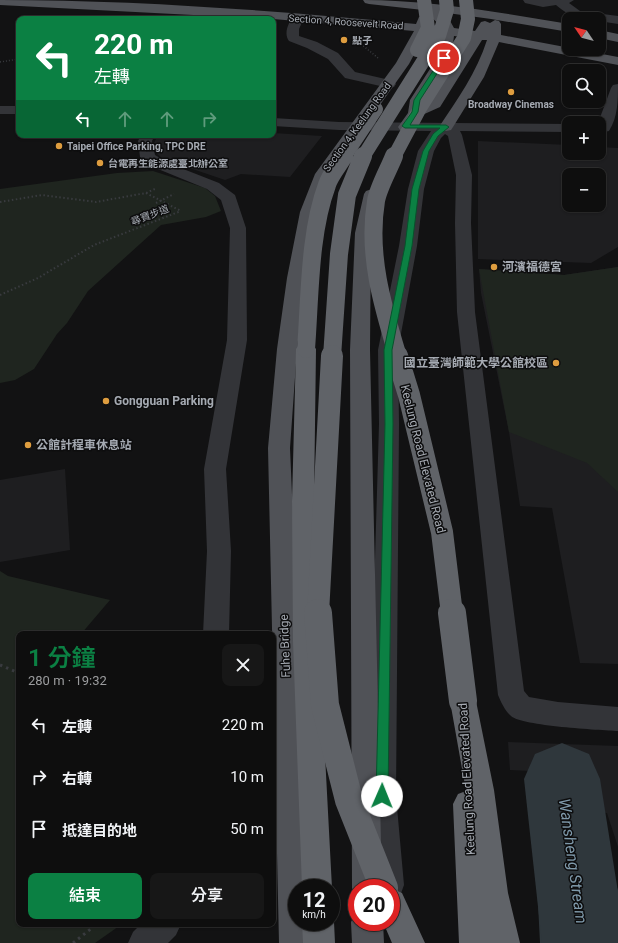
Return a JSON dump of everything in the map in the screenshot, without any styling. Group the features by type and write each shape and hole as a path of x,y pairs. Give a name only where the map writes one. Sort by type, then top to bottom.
{"highway":[{"name":"Keelung Road Elevated Road","path":"466,0 468,19 464,38 420,108 397,150 376,200 372,248 382,305 409,395 442,532 463,701 475,943"},
{"path":"317,879 306,641 303,501 306,349 313,255 317,223 327,184 354,140 416,53 428,28 422,11"},
{"path":"380,879 349,800 325,705 317,607 333,336 346,195 360,161 439,36 444,15"},
{"path":"463,701 480,790 492,893 504,943"},
{"path":"400,926 409,943"},
{"path":"318,931 319,943"}],"main road":[{"path":"147,0 360,13 422,11"},
{"path":"207,0 299,12"},
{"path":"446,127 488,56 489,28 482,0"},
{"name":"Section 4, Roosevelt Road","path":"0,1 206,16 299,12 422,11 444,15 489,28 562,28"},
{"path":"365,5 422,11 444,15 444,58 417,100 415,112 405,126 375,182 363,233 360,350 367,879"},
{"name":"Section 4, Roosevelt Road","path":"422,11 618,61"},
{"name":"Section 4, Keelung Road","path":"287,349 296,278 308,212 323,174 402,64 422,11"},
{"path":"489,28 562,37"},
{"path":"489,28 562,41"},
{"path":"415,112 435,104 489,28"},
{"path":"606,35 618,38"},
{"path":"606,44 618,47"},
{"path":"606,49 618,52"},
{"name":"Fuhe Bridge","path":"287,349 279,448 295,943"},
{"path":"367,931 368,943"}],"street":[{"path":"529,0 543,3 563,1 570,11 577,14 618,20"},
{"path":"299,12 293,29 293,38 312,45 333,56 350,75 389,84"},
{"path":"607,129 617,94"},
{"path":"0,110 16,110"},
{"path":"276,122 353,132 405,126 562,128"},
{"path":"388,879 382,796 389,424 388,350 408,246 416,189 426,151 435,135 446,127"},
{"path":"446,127 455,135 464,176 466,312 511,695 521,708 558,714 618,719"},
{"path":"146,138 145,141 148,157 163,166 200,180 218,190 228,198 238,228 237,340 215,469 219,551 216,631"},
{"path":"144,943 162,927"},
{"path":"393,931 394,943"}],"path":[{"path":"0,62 16,59"},
{"path":"146,192 160,186"},
{"name":"尋寶步道","path":"0,202 42,195 96,202 146,192 181,211 94,245 38,278 0,295"},
{"path":"0,665 16,672"},
{"path":"73,943 93,927"}],"shaded area":[{"path":"276,133 322,136 290,177 241,174 225,180 163,159 154,151 152,147 156,138 276,138"},
{"path":"478,141 562,145 562,160 606,160 606,147 618,148 618,247 591,263 478,259"},
{"path":"153,171 205,188 215,196 221,211 206,217 161,225 88,291 34,369 15,380 0,383 0,189 117,173"},
{"name":"國立臺灣師範大學公館校區","path":"618,267 618,664 580,663 552,508 520,506 509,432 481,293 479,269 564,275"},
{"name":"國立臺灣師範大學公館校區","path":"618,267 618,492 587,463 509,432 479,269 564,275"},
{"path":"65,469 70,550 0,562 0,480"},
{"path":"0,571 8,576 110,600 84,631 16,631 16,927 118,927 95,943 0,943"},
{"path":"508,742 618,746 618,847 607,813 599,812 593,774 510,770"}],"water":[{"path":"532,785 590,787 593,809 618,891 618,943 540,943"}],"waterway":[{"name":"Wansheng Stream","path":"562,779 584,943"}],"place":[{"name":"點子","path":"344,40"},
{"name":"Broadway Cinemas","path":"511,92"},
{"name":"Taipei Office Parking, TPC DRE","path":"59,146"},
{"name":"台電再生能源處臺北辦公室","path":"100,163"},
{"name":"河濱福德宮","path":"494,267"},
{"name":"國立臺灣師範大學公館校區","path":"556,363"},
{"name":"Gongguan Parking","path":"106,401"},
{"name":"公館計程車休息站","path":"28,445"}],"route":[{"path":"382,796 389,424 388,350 408,246 416,189 426,151 435,135 446,127 405,126 415,112 417,100 444,58"}]}
